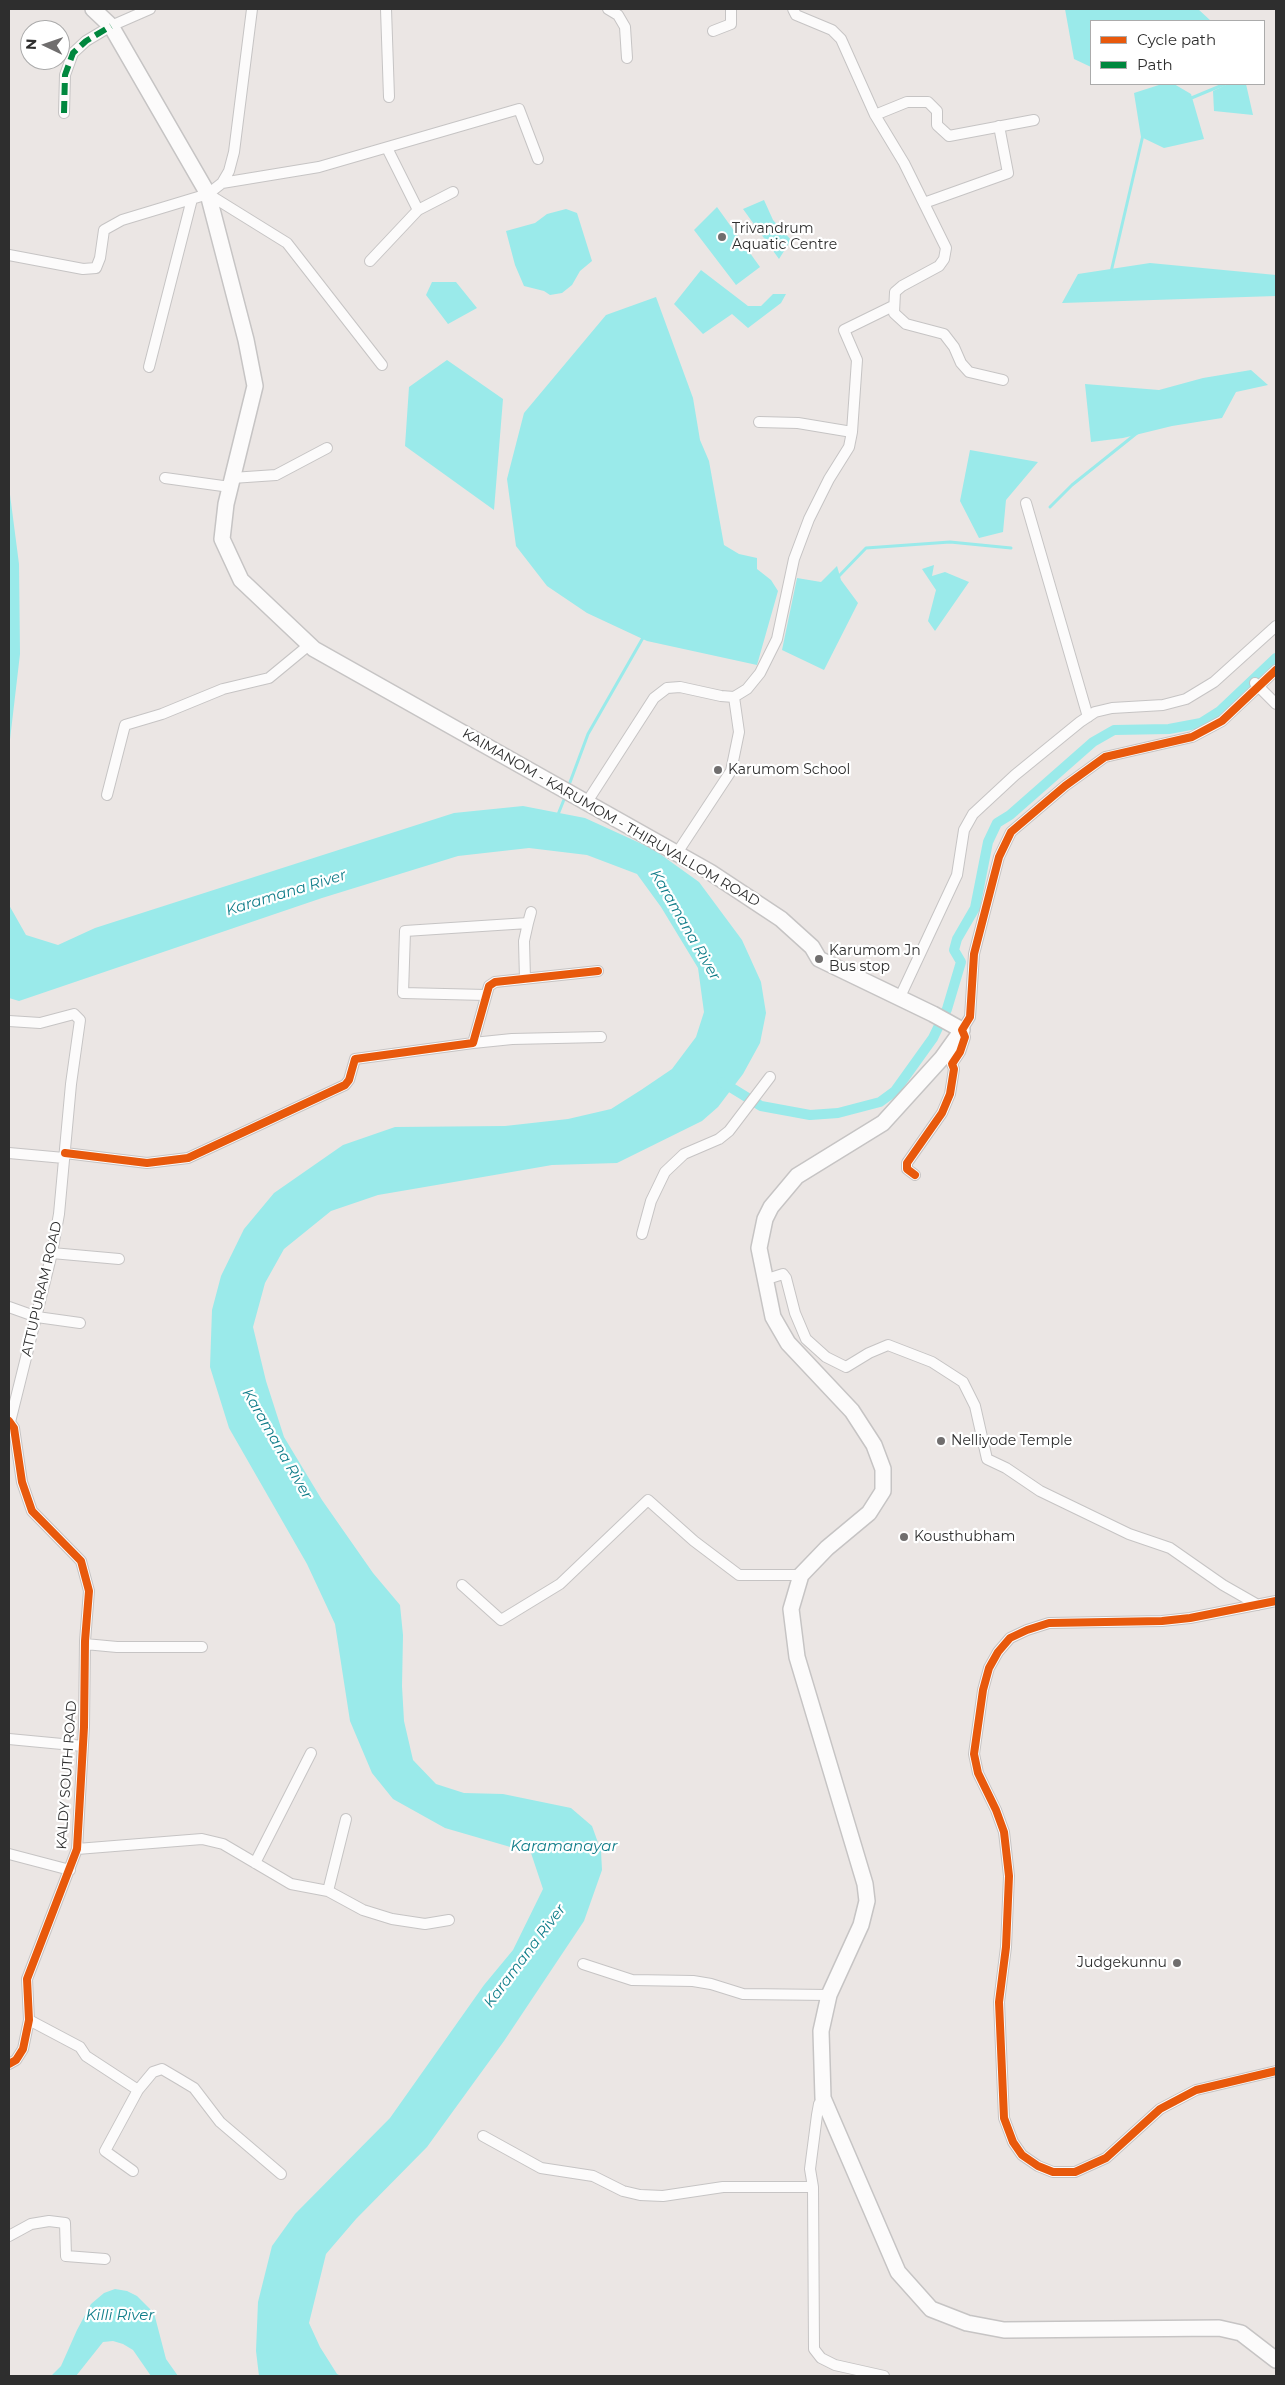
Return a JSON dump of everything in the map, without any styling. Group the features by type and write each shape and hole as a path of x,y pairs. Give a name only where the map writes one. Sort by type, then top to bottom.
{"main road":[{"name":"KAIMANOM - KARUMOM - THIRUVALLOM ROAD","path":"93,9 111,26 208,194 246,340 255,386 231,483 222,539 241,580 309,645 677,853 768,910 812,947 820,959 962,1030"},
{"path":"962,1030 942,1058 883,1123 797,1176 772,1207 765,1219 759,1248 773,1318 788,1343 852,1412 874,1445 884,1469 883,1491 869,1514 827,1548 801,1575 791,1609 797,1657 865,1884 866,1901 861,1925 829,1995 821,2030 823,2098 898,2272 931,2309 967,2323 1004,2330 1219,2328 1241,2333 1276,2360"}],"street":[{"path":"64,114 65,75 73,53 86,41 111,26 150,9"},
{"path":"9,255 91,270 98,265 104,230 122,220 208,194 222,183 229,171 234,152 252,9"},
{"path":"386,9 388,97"},
{"path":"608,9 618,15 625,27 627,58"},
{"path":"713,31 731,24 731,9"},
{"path":"793,9 796,15 832,30 841,40 875,115 904,163 946,248 944,259 939,266 902,286 895,292 894,312 898,319 906,324 944,334 954,346 961,363 969,372 1002,380"},
{"path":"875,115 916,100 928,102 937,111 936,125 949,136 1034,120"},
{"path":"222,183 319,167 519,109 538,159"},
{"path":"924,203 1008,173 999,126"},
{"path":"387,148 418,210"},
{"path":"370,261 418,210 453,192"},
{"path":"208,194 287,243 382,365"},
{"path":"149,367 192,199"},
{"path":"586,802 654,698 667,688 680,687 720,696 734,696 747,688 760,673 777,639 794,559 809,519 825,487 849,447 852,432 857,360 844,330 893,306"},
{"path":"759,422 798,423 852,432"},
{"path":"165,478 231,483 276,475 327,448"},
{"path":"1026,503 1088,717"},
{"path":"899,999 957,875 964,830 973,814 1015,776 1095,712 1112,708 1164,705 1186,699 1214,682 1276,626"},
{"path":"107,795 125,725 162,714 223,689 270,678 309,645"},
{"path":"915,1175 907,1169 907,1163 945,1107 950,1094 954,1069 952,1064 960,1052 965,1037 962,1030 970,1017 974,954 999,857 1011,832 1065,786 1105,757 1192,737 1222,721 1256,685 1276,670"},
{"path":"1256,685 1276,704"},
{"path":"677,853 731,771 739,732 734,696"},
{"path":"525,979 524,941 530,912"},
{"path":"486,995 403,993 405,931 528,923"},
{"path":"473,1043 489,986 495,982 598,972"},
{"name":"ATTUPURAM ROAD","path":"9,1021 40,1023 74,1014 80,1020 59,1214 52,1253 9,1421"},
{"path":"9,1154 64,1156 147,1163 188,1158 345,1085 349,1080 355,1059 512,1039 601,1037"},
{"path":"642,1234 651,1201 665,1172 684,1154 719,1139 738,1119 770,1077"},
{"path":"52,1253 119,1259"},
{"path":"764,1280 783,1274 786,1278 794,1313 806,1339 826,1357 846,1367 869,1353 888,1345 932,1362 963,1382 975,1406 987,1459 1006,1468 1040,1491 1084,1513 1129,1534 1170,1548 1258,1605"},
{"path":"9,1307 36,1317 80,1323"},
{"name":"KALDY SOUTH ROAD","path":"9,1421 14,1428 22,1482 32,1511 81,1561 89,1591 85,1644 83,1746 77,1849 27,1979 29,2020 23,2048 16,2060 9,2064"},
{"path":"462,1585 501,1620 560,1584 648,1500 694,1541 739,1575 801,1575"},
{"path":"1276,1601 1209,1615 1162,1621 1049,1623 1010,1638 998,1652 989,1668 983,1690 974,1754 978,1774 996,1810 1004,1832 1009,1876 1006,1948 999,2002 1004,2118 1013,2142 1022,2155 1038,2166 1054,2172 1075,2172 1106,2158 1160,2110 1196,2090 1276,2071"},
{"path":"85,1644 117,1647 202,1647"},
{"path":"9,1739 83,1746"},
{"path":"255,1863 311,1753"},
{"path":"328,1891 346,1819"},
{"path":"77,1849 202,1839 223,1844 291,1884 328,1891 363,1910 392,1920 425,1924 448,1920"},
{"path":"9,1854 70,1870"},
{"path":"583,1964 632,1980 693,1981 711,1984 743,1994 829,1995"},
{"path":"29,2020 80,2047 86,2056 138,2090"},
{"path":"133,2171 105,2151 138,2090 153,2072 162,2070 194,2088 220,2122 280,2174"},
{"path":"823,2098 818,2110 811,2159 813,2187 814,2349 822,2358 835,2365 884,2376"},
{"path":"483,2136 541,2168 592,2176 623,2191 640,2195 663,2196 723,2187 813,2187"},
{"path":"9,2236 31,2224 49,2221 65,2223 66,2256 104,2259"}],"water":[{"path":"1065,9 1198,9 1210,20 1090,20 1090,67 1074,59"},
{"path":"1159,85 1176,85 1191,94 1204,139 1164,148 1141,137 1134,93"},
{"path":"1226,85 1246,85 1253,115 1214,111 1213,91"},
{"path":"764,200 773,220 791,240 779,259 743,209"},
{"path":"717,207 760,267 736,285 694,230"},
{"path":"566,209 577,213 592,261 580,271 572,285 562,293 550,295 544,291 524,286 515,265 506,231 535,223 547,214"},
{"path":"1150,263 1276,275 1276,296 1062,303 1078,274"},
{"path":"701,270 748,306 761,306 773,294 786,294 781,303 748,328 732,314 703,334 674,304"},
{"path":"432,282 456,282 477,308 448,324 426,295"},
{"path":"656,297 693,398 700,440 709,461 724,545 739,554 757,558 757,569 771,580 778,591 757,665 647,641 587,613 547,586 516,546 507,479 524,413 606,315"},
{"path":"447,360 503,399 494,510 405,446 409,387"},
{"path":"1251,370 1268,385 1236,392 1222,418 1172,426 1123,438 1091,442 1085,384 1159,390 1203,378"},
{"path":"970,450 1038,462 1006,500 1003,532 979,538 960,501"},
{"path":"9,487 19,564 20,654 9,748"},
{"path":"934,565 932,576 945,572 969,582 935,631 928,621 936,590 922,569"},
{"path":"837,566 841,580 858,603 824,670 782,650 797,578 821,582"},
{"name":"Karamanayar","path":"523,806 585,818 653,849 699,882 742,940 761,982 766,1013 760,1043 743,1074 718,1107 702,1121 617,1163 552,1165 378,1195 331,1211 284,1249 265,1283 253,1327 266,1381 284,1437 322,1500 373,1573 400,1605 403,1635 402,1686 404,1721 413,1760 436,1784 464,1793 503,1794 571,1808 592,1826 601,1851 602,1870 584,1921 504,2041 427,2147 356,2219 326,2254 309,2323 320,2347 337,2374 341,2376 259,2376 256,2351 258,2302 272,2246 295,2214 390,2118 484,1985 513,1950 543,1889 531,1853 445,1828 393,1799 372,1773 350,1721 335,1624 307,1564 229,1428 210,1367 212,1310 221,1276 244,1229 274,1193 343,1145 395,1127 505,1126 568,1119 611,1109 641,1090 672,1069 696,1037 704,1012 698,968 661,907 637,874 587,855 529,848 458,856 322,898 19,1001 9,998 9,905 26,935 58,945 95,928 454,813"},
{"name":"Killi River","path":"115,2289 127,2291 137,2296 154,2313 166,2359 178,2376 151,2376 133,2350 113,2341 103,2342 76,2376 51,2376 61,2366 91,2304 104,2293"}],"waterway":[{"path":"1189,99 1223,85"},
{"path":"1111,272 1143,135"},
{"path":"1050,507 1072,485 1137,433"},
{"path":"838,577 866,548 950,542 1011,548"},
{"path":"569,785 588,734 644,636"},
{"path":"722,1082 761,1106 810,1115 838,1113 880,1102 895,1091 933,1038 947,1009 961,962 954,950 957,939 975,908 988,842 997,823 1010,815 1093,742 1114,730 1169,729 1201,723 1220,711 1276,658"},
{"path":"557,817 565,797"}],"marked path":[{"path":"64,113 65,75 73,53 86,41 111,26"}],"cycle path":[{"path":"915,1175 907,1169 907,1163 942,1113 950,1094 954,1069 952,1064 960,1052 965,1037 962,1030 970,1017 974,954 999,857 1011,832 1065,786 1105,757 1192,737 1222,721 1276,670"},
{"path":"65,1153 147,1163 188,1158 345,1085 349,1080 355,1059 473,1043 489,986 495,982 598,971"},
{"path":"9,1421 14,1428 22,1482 32,1511 81,1561 89,1591 85,1641 84,1727 77,1849 27,1979 29,2020 23,2049 16,2060 9,2064"},
{"path":"1276,1601 1190,1618 1162,1621 1049,1623 1010,1638 998,1652 989,1668 983,1690 974,1754 978,1773 996,1810 1004,1832 1009,1876 1006,1947 999,2002 1004,2118 1013,2142 1022,2155 1038,2166 1053,2172 1075,2172 1106,2158 1160,2109 1196,2090 1276,2071"}],"place":[{"name":"Trivandrum Aquatic Centre","path":"722,237"},
{"name":"Karumom School","path":"718,770"},
{"name":"Karumom Jn Bus stop","path":"819,959"},
{"name":"Nelliyode Temple","path":"941,1441"},
{"name":"Kousthubham","path":"904,1537"},
{"name":"Judgekunnu","path":"1177,1963"}],"water label":[{"name":"Karamana River","path":"286,893"},
{"name":"Karamana River","path":"685,925"},
{"name":"Karamana River","path":"277,1444"},
{"name":"Karamana River","path":"525,1956"}]}
